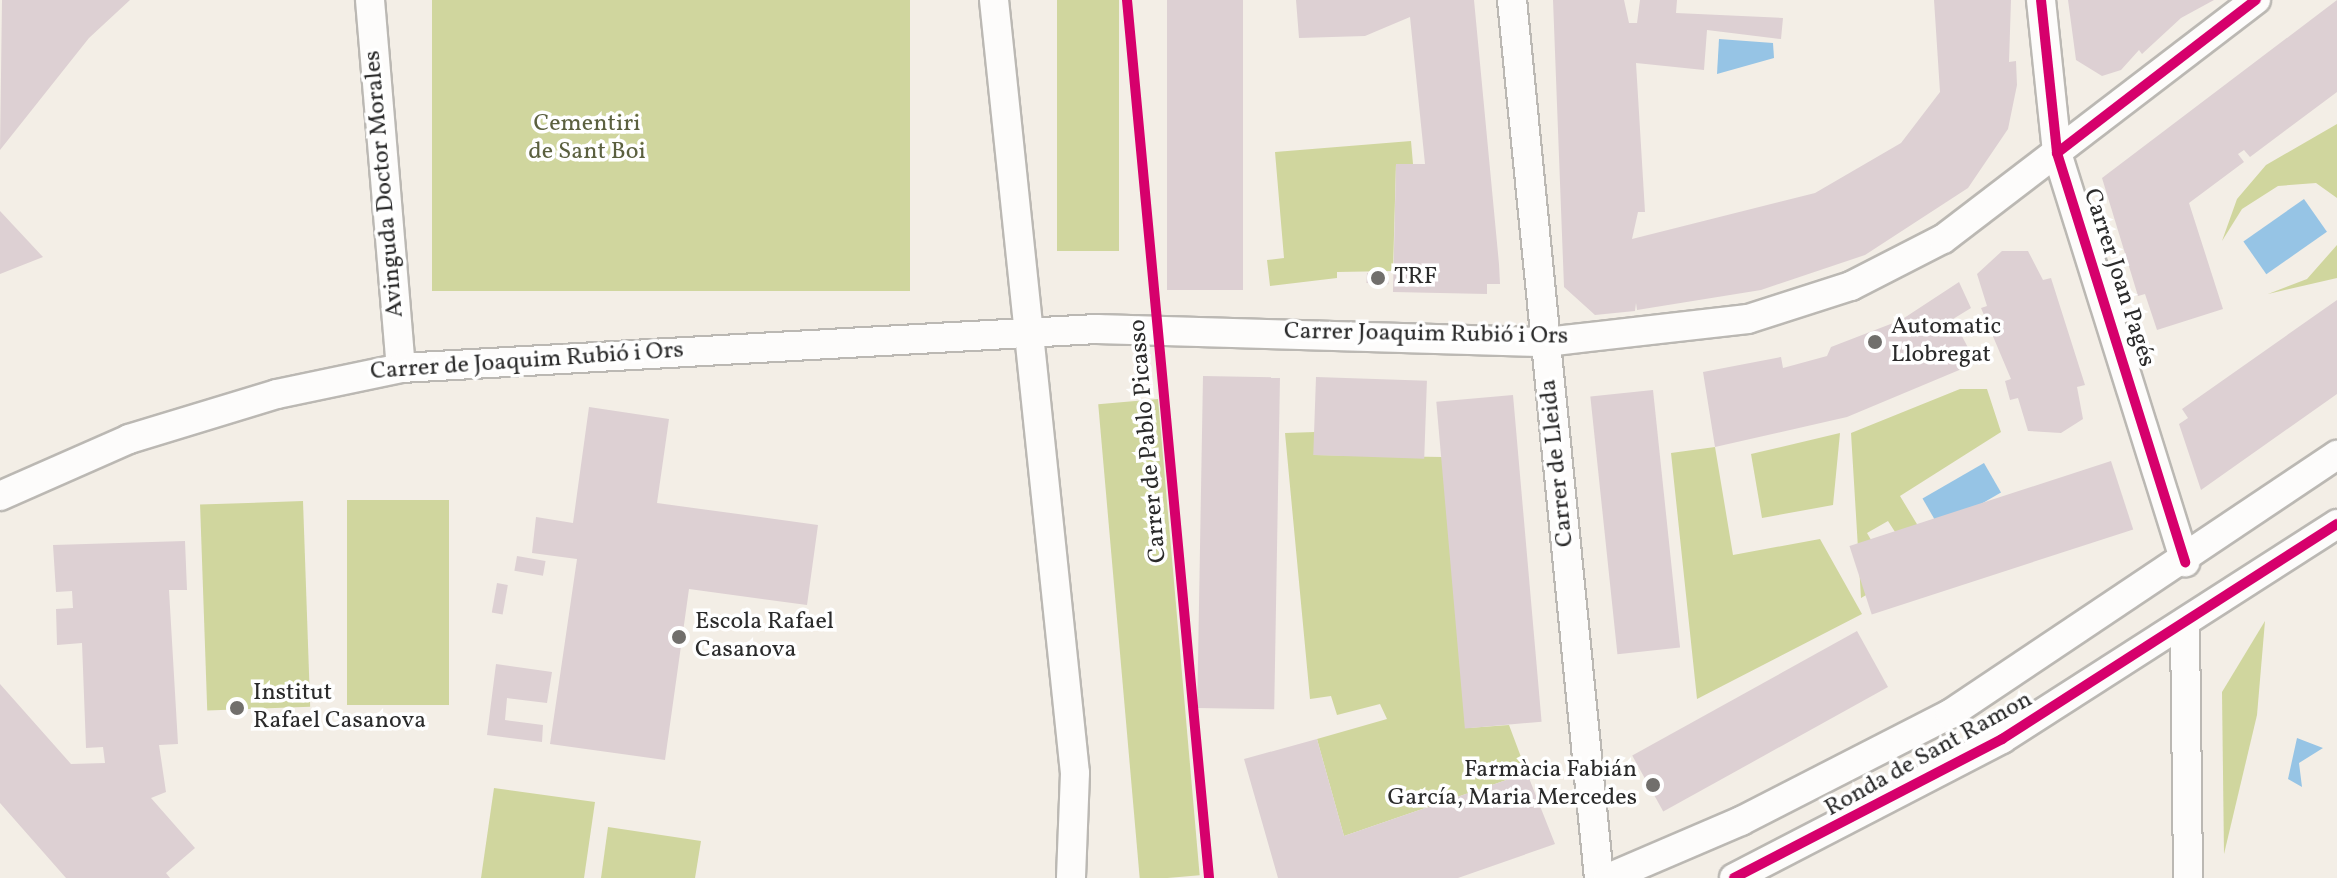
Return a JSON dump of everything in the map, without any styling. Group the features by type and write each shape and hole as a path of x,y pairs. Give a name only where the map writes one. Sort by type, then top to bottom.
{"street":[{"name":"Avinguda Doctor Morales","path":"370,0 401,368"},
{"path":"994,0 1026,332 1075,773 1068,809 1071,878"},
{"name":"Carrer de Lleida","path":"1512,0 1599,878"},
{"name":"Carrer Joan Pagés","path":"2041,0 2057,153 2185,562"},
{"name":"Carrer Joaquim Rubió i Ors","path":"1026,332 1159,329 1546,342 1748,319 1851,286 1943,239 2256,0"},
{"name":"Carrer de Joaquim Rubió i Ors","path":"0,496 129,439 277,394 401,368 1026,332"},
{"name":"Ronda de Sant Ramon","path":"1608,878 1753,815 1950,714 2185,562 2337,455"},
{"name":"Ronda de Sant Ramon","path":"1734,878 2002,739 2185,628 2337,524"},
{"path":"2185,628 2188,878"}],"green space":[{"name":"Cementiri de Sant Boi","path":"432,0 910,0 910,291 432,291"},
{"path":"1057,0 1119,0 1119,251 1057,251"},
{"path":"2337,124 2337,198 2316,183 2278,186 2242,209 2222,241 2237,199 2266,165"},
{"path":"1411,141 1413,164 1396,164 1393,271 1337,272 1337,278 1270,286 1267,260 1284,258 1275,152"},
{"path":"2337,245 2337,278 2268,294 2307,279"},
{"path":"1960,389 1987,389 2001,432 1900,496 1932,549 1913,560 1888,521 1867,533 1894,579 1861,598 1851,433"},
{"path":"1158,399 1200,875 1140,878 1098,404"},
{"path":"1315,432 1315,455 1442,457 1468,728 1509,725 1527,773 1344,836 1317,739 1387,719 1380,704 1337,715 1331,696 1310,699 1285,433"},
{"path":"1840,433 1833,505 1762,518 1751,454"},
{"path":"1715,447 1733,555 1820,539 1862,614 1697,699 1671,453"},
{"path":"347,500 449,500 449,705 347,705"},
{"path":"303,501 310,707 207,710 200,505"},
{"path":"2265,621 2257,715 2224,854 2222,692"},
{"path":"494,788 595,802 584,878 481,878"},
{"path":"608,827 701,841 695,878 601,878"}],"water":[{"path":"1719,39 1773,43 1774,58 1717,74"},
{"path":"2304,199 2327,232 2266,274 2243,241"},
{"path":"1984,463 2001,492 1940,528 1923,498"},
{"path":"2297,738 2323,748 2299,763 2302,787 2288,779"}],"building":[{"path":"2,0 130,0 89,38 0,150"},
{"path":"1167,0 1243,0 1243,290 1167,290"},
{"path":"1296,0 1474,0 1500,284 1487,284 1487,294 1393,292 1396,164 1425,164 1410,17 1365,36 1299,38"},
{"path":"1553,0 1624,0 1629,23 1637,23 1640,0 1677,0 1676,13 1783,18 1781,39 1707,30 1704,70 1636,63 1645,212 1638,212 1632,239 1815,193 1901,143 1940,92 1934,0 2011,0 2009,62 2016,61 2017,85 2008,129 1968,188 1865,255 1761,290 1637,310 1636,303 1635,311 1595,315 1564,287"},
{"path":"2068,0 2214,0 2181,18 2142,54 2139,50 2121,70 2102,76 2076,60"},
{"path":"2337,0 2337,92 2250,157 2244,150 2238,154 2244,162 2189,203 2223,309 2157,330 2145,294 2138,296 2102,178"},
{"path":"0,211 43,257 0,274"},
{"path":"2002,251 2028,251 2043,280 2051,278 2085,385 2077,387 2083,419 2061,433 2028,431 2018,398 2010,400 2005,381 2011,379 1981,308 1987,306 1977,274"},
{"name":"TRF","path":"1367,273 1389,274 1388,284 1366,283"},
{"path":"1959,282 1971,308 1953,319 1976,363 1847,417 1715,447 1703,372 1781,357 1783,368 1827,356 1831,347 1901,320"},
{"path":"2337,300 2337,394 2201,490 2179,424 2188,418 2182,409"},
{"path":"1203,376 1280,377 1274,709 1197,708"},
{"path":"1316,377 1427,381 1424,459 1313,455"},
{"path":"1653,390 1680,648 1617,654 1590,397"},
{"path":"1513,395 1542,722 1465,728 1436,402"},
{"path":"589,407 669,419 657,503 818,525 807,605 689,589 665,760 550,744 577,559 532,553 536,517 573,523"},
{"path":"2111,461 2133,529 1872,614 1849,546"},
{"path":"185,541 187,590 169,590 178,744 159,745 166,792 151,798 195,848 166,873 170,878 66,878 0,803 0,684 71,764 105,763 103,747 86,748 82,643 57,645 56,609 73,608 72,591 56,592 53,545"},
{"path":"517,556 546,561 543,576 514,571"},
{"path":"497,583 508,585 503,614 492,613"},
{"path":"1857,631 1888,687 1663,812 1632,756"},
{"path":"496,664 552,672 547,703 507,698 505,720 543,725 542,742 487,735"},
{"path":"1317,739 1344,836 1527,773 1555,844 1458,878 1278,878 1244,759"}],"cycle path":[{"name":"Carrer de Pablo Picasso","path":"1127,0 1209,878"},
{"path":"2041,0 2057,153 2185,562"},
{"path":"2057,153 2256,0"},
{"path":"1734,878 2002,739 2337,524"}],"place":[{"name":"TRF","path":"1378,278"},
{"name":"Automatic Llobregat","path":"1875,342"},
{"name":"Escola Rafael Casanova","path":"679,637"},
{"name":"Institut Rafael Casanova","path":"237,708"},
{"name":"Farmàcia Fabián García, Maria Mercedes","path":"1653,785"}]}
